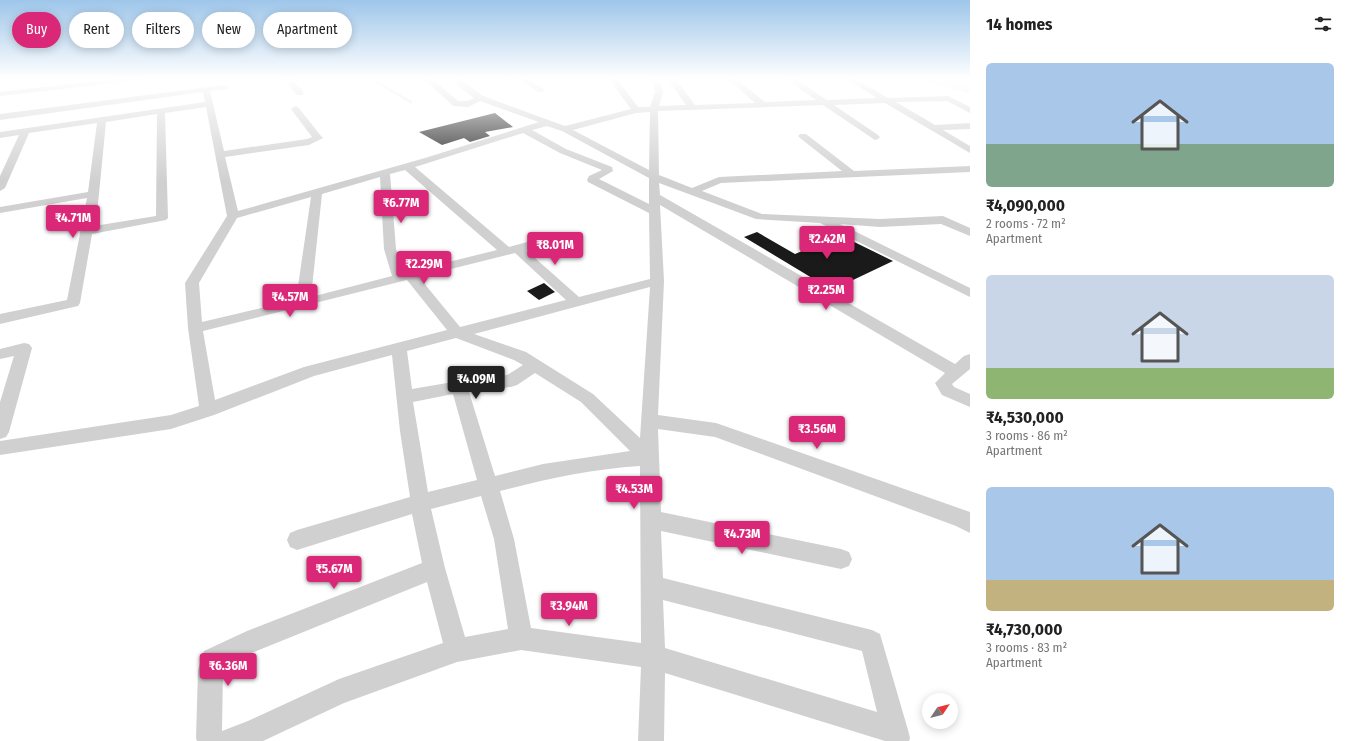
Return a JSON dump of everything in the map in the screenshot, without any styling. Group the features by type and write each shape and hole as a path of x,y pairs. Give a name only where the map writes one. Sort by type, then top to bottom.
{"street":[{"path":"0,117 33,113"},
{"path":"0,135 151,113"},
{"path":"87,231 162,218 162,113"},
{"path":"212,113 233,216"},
{"path":"220,155 316,140 318,138 298,113"},
{"path":"518,113 565,129 654,177 760,217 880,223 943,220 970,232"},
{"path":"565,129 626,113"},
{"path":"651,741 653,657 648,421 657,281 654,113"},
{"path":"840,113 875,137"},
{"path":"908,113 970,150"},
{"path":"0,319 73,303 93,194 102,120"},
{"path":"208,410 195,328 192,283 233,216 385,173 546,123"},
{"path":"934,128 970,126"},
{"path":"524,130 563,151 608,169 608,171 593,178 592,180 655,211"},
{"path":"0,188 24,132"},
{"path":"803,136 852,175"},
{"path":"0,156 15,153"},
{"path":"407,166 576,302"},
{"path":"692,192 719,180 970,169"},
{"path":"385,173 390,249 404,277 457,333 520,356 587,398 649,458"},
{"path":"304,303 317,192"},
{"path":"0,210 93,194"},
{"path":"655,197 956,372"},
{"path":"822,220 970,294"},
{"path":"195,328 304,303 538,243"},
{"path":"0,448 171,422 208,410 310,371 657,281"},
{"path":"0,354 24,348 0,432"},
{"path":"399,348 404,397 420,503 434,568 457,650"},
{"path":"970,360 943,383 948,390 970,401"},
{"path":"404,397 459,387 511,381 534,366"},
{"path":"459,387 504,539 521,638"},
{"path":"648,421 716,430 963,519 970,524"},
{"path":"297,540 420,503 543,472 617,460 649,458"},
{"path":"650,519 841,558"},
{"path":"212,741 209,738 210,670 213,660 247,643 434,568"},
{"path":"651,586 872,642 896,736"},
{"path":"229,741 253,732 339,692 457,650 521,638 653,657 896,736"}],"building":[{"path":"495,113 513,127 485,132 490,136 470,142 464,138 442,145 419,132"},
{"path":"757,232 795,254 840,235 893,261 832,290 744,237"},
{"path":"544,283 555,292 539,300 527,291"}]}
